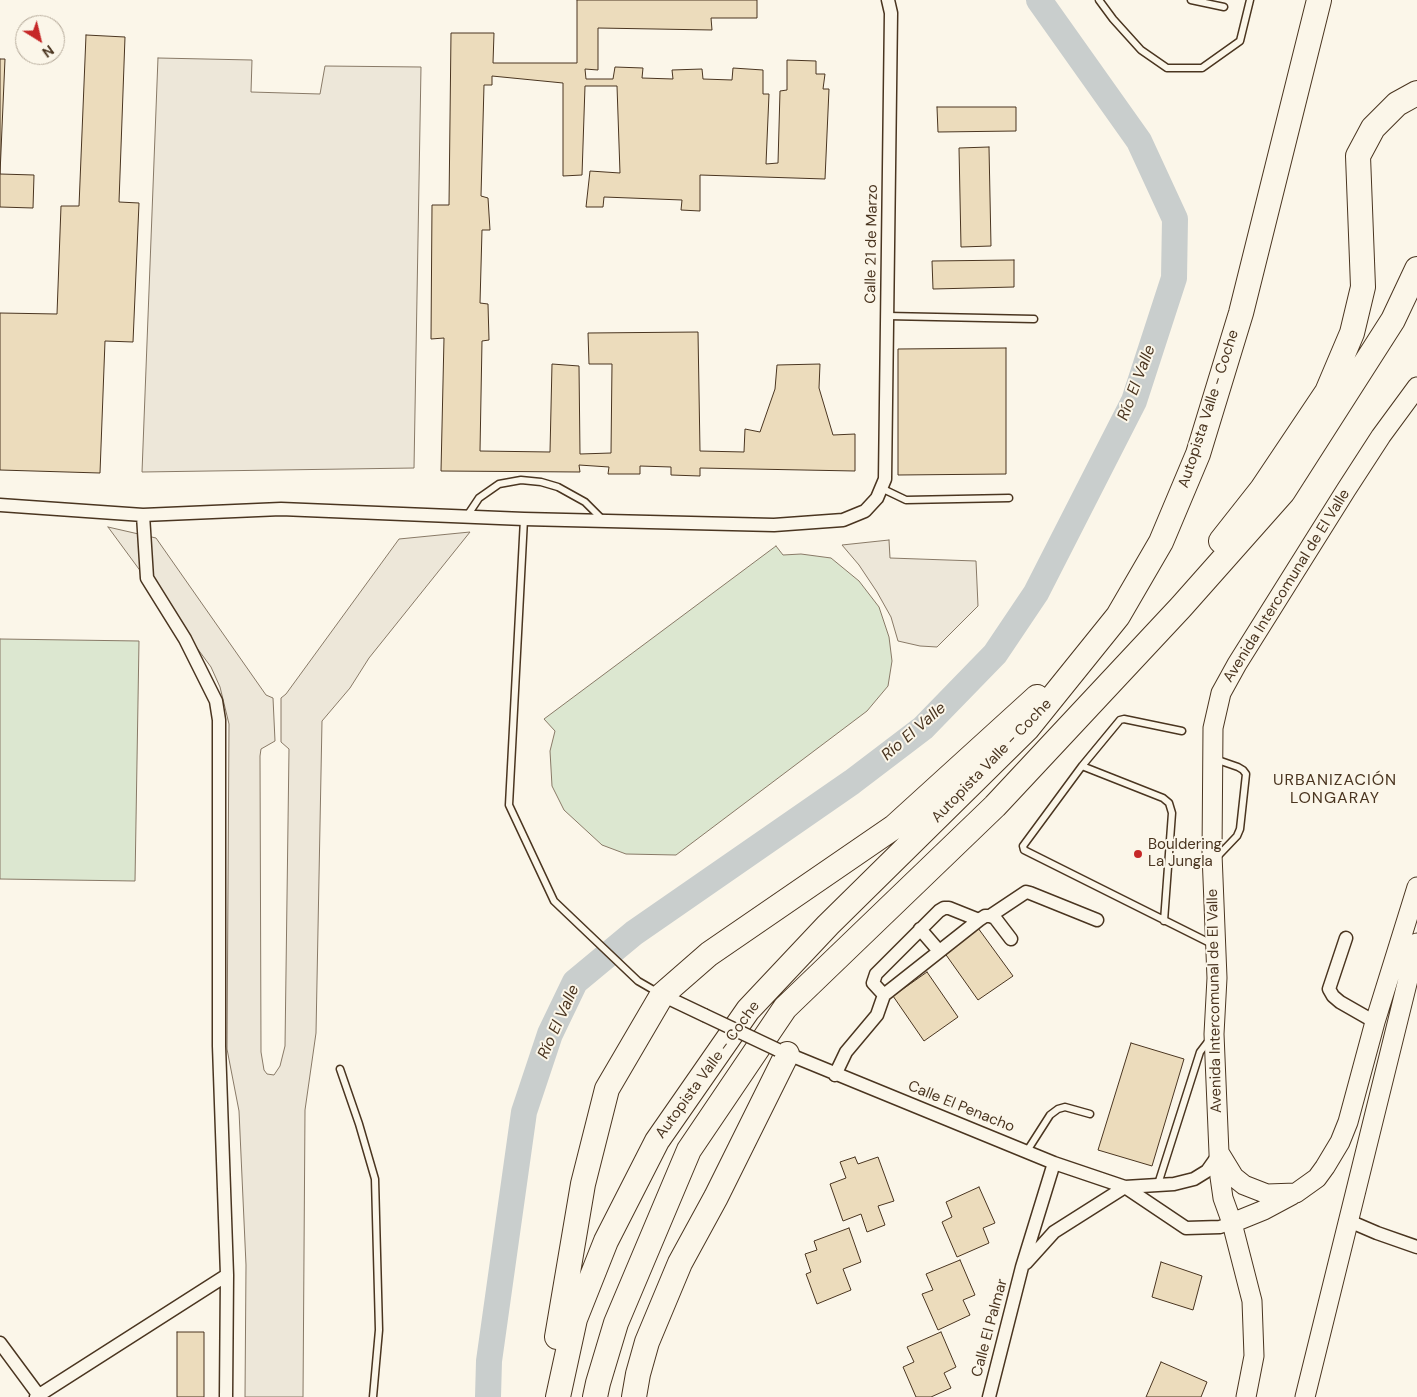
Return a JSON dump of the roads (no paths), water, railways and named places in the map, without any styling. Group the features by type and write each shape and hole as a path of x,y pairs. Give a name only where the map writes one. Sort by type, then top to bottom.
{"highway":[{"name":"Autopista Valle - Coche","path":"558,1397 575,1320 606,1241 657,1141 748,1010 828,925 1027,729 1118,616 1161,542 1198,454 1241,313 1319,0"},
{"path":"1181,607 1189,582 1262,489 1327,392 1352,333 1363,287 1358,156 1372,128 1397,104 1417,94"},
{"name":"Autopista Valle - Coche","path":"595,1397 616,1323 689,1150 785,1008 995,806 1181,607 1284,492 1393,320 1417,269"},
{"path":"549,1397 583,1184 607,1089 662,995 709,954 894,827 1096,645"},
{"path":"634,1397 647,1342 680,1263 720,1188 782,1052"}],"main road":[{"name":"Avenida Intercomunal de El Valle","path":"1246,1397 1254,1356 1252,1301 1232,1222 1223,1198 1220,1177 1214,1034 1217,978 1212,862 1213,728 1221,693 1237,664 1346,490 1417,387"},
{"path":"1232,1222 1264,1210 1296,1193 1317,1178 1331,1160 1348,1122 1417,887"},
{"path":"1305,1397 1417,943"},
{"path":"1220,1153 1234,1177 1251,1189 1276,1194 1296,1193"}],"street":[{"name":"Calle 21 de Marzo","path":"881,488 885,479 891,13 888,0"},
{"path":"0,505 143,515 281,509 774,525 843,520 865,511 877,498 881,488"},
{"path":"143,515 147,578 185,639 216,701 220,720 219,1046 227,1275 226,1397"},
{"path":"835,1075 846,1052 877,1016 884,995 939,951 1021,894 1030,892 1097,920"},
{"path":"884,995 873,983 876,974 939,910 949,908 984,918 995,918 1011,939"},
{"path":"920,930 939,951"},
{"path":"1346,938 1329,989 1340,1002 1376,1022"},
{"name":"Calle El Penacho","path":"662,995 835,1075 1054,1163 1125,1187"},
{"path":"1125,1187 1174,1184 1194,1179 1207,1170 1220,1153"},
{"name":"Calle El Palmar","path":"989,1397 1022,1267 1054,1163"},
{"path":"1125,1187 1186,1228 1220,1227 1232,1222"},
{"name":"Calle El Palmar","path":"1022,1267 1054,1232 1125,1187"},
{"path":"1348,1221 1417,1247"},
{"path":"0,1343 38,1396 227,1275"}],"lane":[{"path":"1099,0 1113,20 1141,50 1167,68 1202,68 1240,42 1250,0"},
{"path":"1191,0 1224,7"},
{"path":"887,316 1034,319"},
{"path":"467,516 479,498 499,484 521,480 541,482 558,487 586,502 604,520"},
{"path":"881,488 906,500 1009,498"},
{"path":"524,518 509,805 554,901 638,981 662,995"},
{"path":"1182,731 1124,719 1120,720 1082,766 1023,846 1024,850 1215,946"},
{"path":"1212,758 1238,767 1246,774 1240,829 1237,836 1212,862"},
{"path":"1082,766 1163,798 1169,803 1172,813 1164,921"},
{"path":"1158,1184 1200,1052 1214,1034"},
{"path":"340,1069 375,1179 379,1330 373,1397"},
{"path":"1027,1151 1050,1115 1058,1109 1065,1107 1090,1114"}],"waterway":[{"name":"Río El Valle","path":"488,1397 489,1361 524,1112 550,1034 575,982 634,933 852,782 923,728 995,654 1036,593 1134,401 1174,278 1175,219 1139,141 1039,0"}],"place":[{"name":"Bouldering La Jungla","path":"1138,854"}],"district":[{"name":"URBANIZACIÓN LONGARAY","path":"1335,790"}]}
